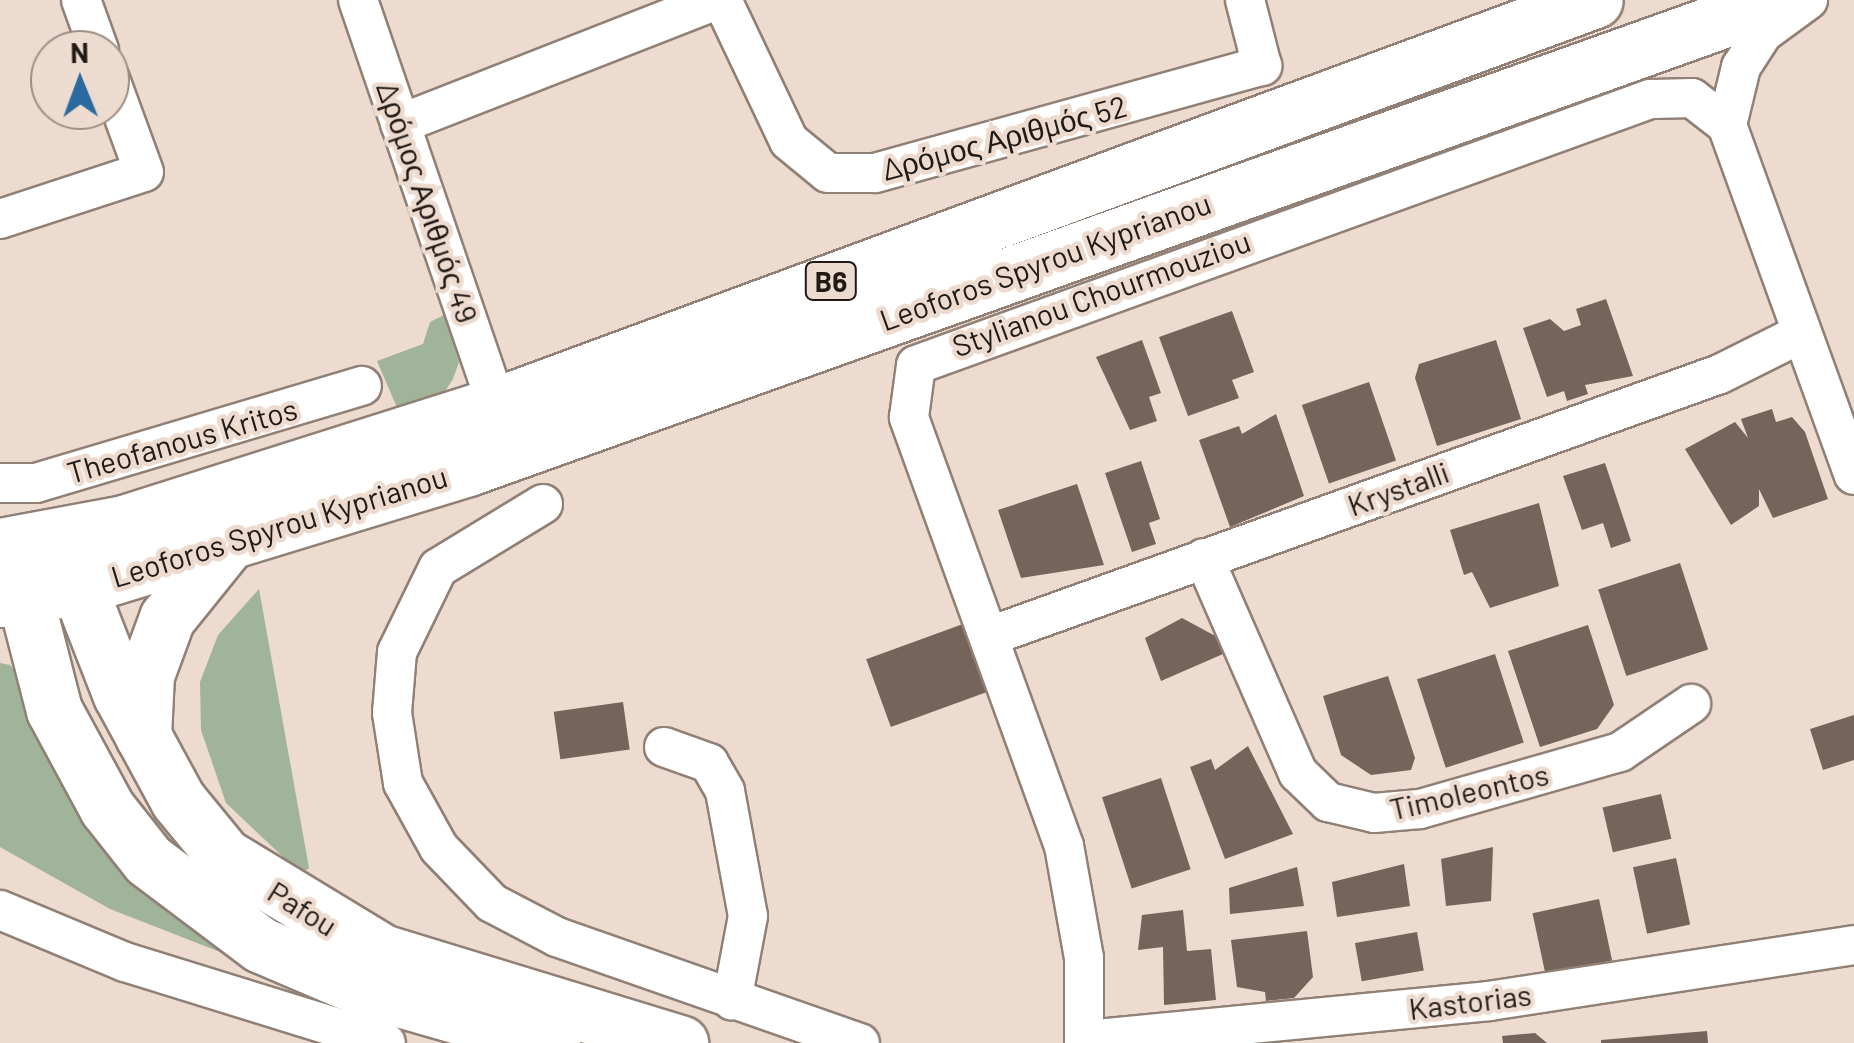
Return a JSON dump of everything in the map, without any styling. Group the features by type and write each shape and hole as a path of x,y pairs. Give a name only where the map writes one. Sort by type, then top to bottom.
{"main road":[{"name":"Leoforos Spyrou Kyprianou","path":"27,542 497,404 1598,0"},
{"name":"Leoforos Spyrou Kyprianou","path":"79,587 468,468 1779,0"},
{"name":"Pafou","path":"552,1043 364,989 261,945 193,899 117,821 66,740 12,598 27,542 79,587 143,736 224,856 326,924 382,952 680,1043"},
{"path":"143,736 146,675 167,618 226,544"},
{"name":"B6","path":"12,598 79,587"}],"street":[{"path":"81,0 92,30"},
{"name":"Δρόμος Αριθμός 49","path":"358,0 497,404"},
{"path":"400,124 720,0"},
{"name":"Δρόμος Αριθμός 52","path":"720,0 789,141 828,173 875,173 1262,66 1244,0"},
{"path":"1598,0 1625,54"},
{"path":"1808,0 1756,44 1727,125 1800,334 1850,451"},
{"name":"Stylianou Chourmouziou","path":"1084,1041 1084,958 1064,846 993,635 909,416 916,365 1650,98 1692,98 1727,125"},
{"path":"0,219 144,172 129,130"},
{"name":"Krystalli","path":"993,635 1720,374 1800,334"},
{"name":"Theofanous Kritos","path":"0,483 36,483 362,386"},
{"path":"543,504 438,568 409,614 392,713 403,783 439,848 492,902 732,1000 860,1043"},
{"name":"Timoleontos","path":"1204,558 1298,773 1328,802 1374,813 1420,808 1620,752 1690,704"},
{"path":"664,747 710,764 725,791 748,916 732,1000"},
{"path":"0,910 125,962 386,1043"},
{"name":"Kastorias","path":"1084,1041 1490,1001 1854,945"}],"green space":[{"path":"444,315 459,362 453,379 442,396 398,410 377,361 423,344 430,322"},
{"path":"259,589 309,868 301,874 226,803 201,730 200,682 218,635"},
{"path":"0,663 10,665 261,968 110,909 0,847"}],"building":[{"path":"1606,299 1633,376 1585,385 1588,394 1567,401 1564,391 1547,397 1523,328 1550,319 1564,331 1581,325 1576,309"},
{"path":"1232,311 1254,372 1232,380 1239,398 1188,416 1159,337"},
{"path":"1142,340 1161,393 1149,397 1157,421 1130,430 1096,357"},
{"path":"1496,340 1521,419 1437,446 1415,378 1419,364"},
{"path":"1369,382 1396,460 1329,484 1302,405"},
{"path":"1772,409 1776,422 1792,417 1805,432 1828,499 1773,518 1759,489 1759,506 1731,525 1685,449 1735,422 1748,438 1741,419"},
{"path":"1276,414 1304,496 1230,527 1199,440 1239,426 1242,434"},
{"path":"1141,461 1160,519 1149,523 1156,544 1132,552 1105,473"},
{"path":"1605,463 1631,541 1611,548 1603,523 1582,530 1563,476"},
{"path":"1077,484 1104,565 1021,578 998,510"},
{"path":"1539,503 1559,586 1490,608 1472,572 1464,575 1450,530"},
{"path":"1680,563 1708,650 1626,676 1598,590"},
{"path":"1182,618 1219,638 1223,654 1161,681 1145,638"},
{"path":"963,624 988,692 891,727 866,659"},
{"path":"1588,625 1614,705 1597,729 1540,747 1508,651"},
{"path":"1495,654 1524,742 1446,768 1417,679"},
{"path":"1388,676 1415,758 1411,770 1371,775 1341,755 1323,696"},
{"path":"623,702 630,750 560,759 554,712"},
{"path":"1854,715 1854,760 1823,770 1810,729"},
{"path":"1248,746 1293,834 1225,859 1190,767 1211,759 1215,770"},
{"path":"1161,778 1191,869 1132,888 1102,797"},
{"path":"1661,794 1671,839 1613,852 1603,807"},
{"path":"1493,847 1491,901 1446,906 1441,859"},
{"path":"1676,858 1690,925 1647,934 1633,867"},
{"path":"1404,864 1410,906 1337,917 1332,882"},
{"path":"1297,867 1304,906 1230,914 1229,888"},
{"path":"1599,899 1612,961 1546,975 1532,913"},
{"path":"1183,910 1187,951 1211,949 1216,1000 1164,1005 1163,947 1138,950 1142,915"},
{"path":"1307,931 1313,977 1294,998 1266,1001 1265,992 1237,987 1231,940"},
{"path":"1417,932 1424,970 1362,981 1355,943"},
{"path":"1707,1031 1708,1043 1601,1043 1601,1040"},
{"path":"1535,1033 1547,1043 1503,1043 1502,1036"}]}
